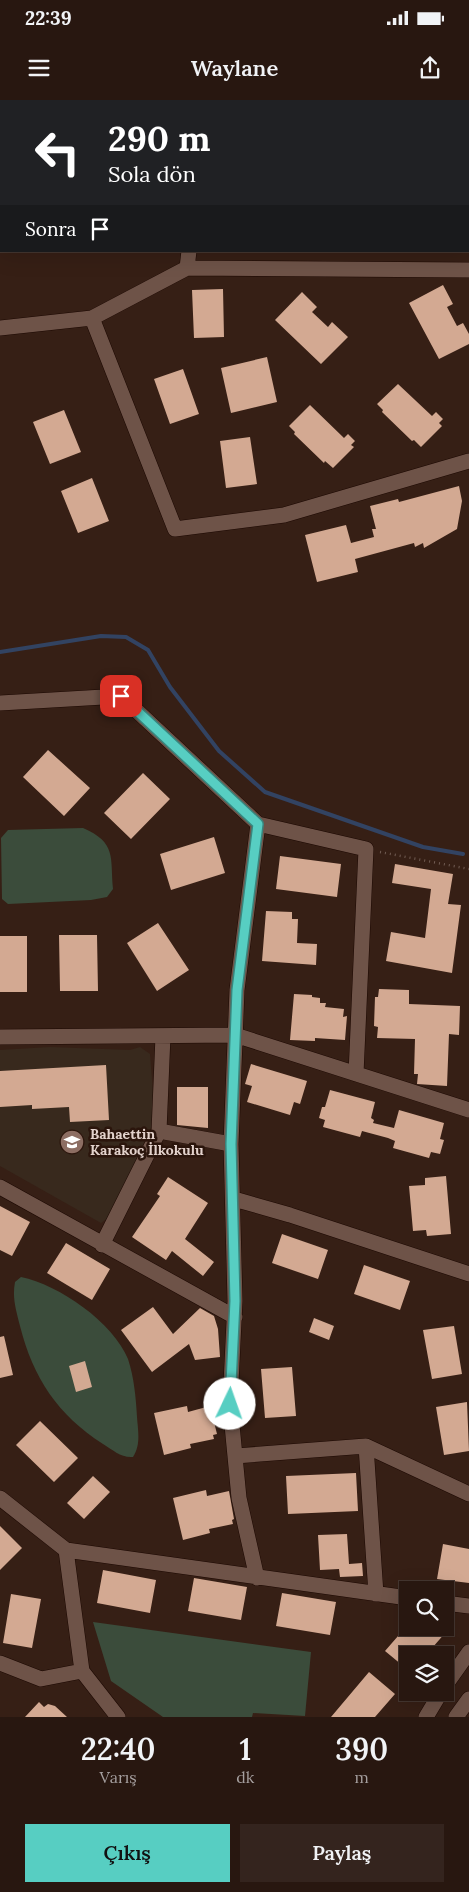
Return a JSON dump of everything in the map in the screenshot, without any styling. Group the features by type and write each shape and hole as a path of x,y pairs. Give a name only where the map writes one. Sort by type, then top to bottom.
{"street":[{"path":"187,268 189,252"},
{"path":"0,328 92,318 187,268 469,270"},
{"path":"92,318 175,529 284,515 469,461"},
{"path":"0,703 121,696 258,824 366,849 356,1074"},
{"path":"257,1578 239,1498 230,1404 234,1317 234,1200 231,1144 237,990 258,824"},
{"path":"0,1038 235,1035 469,1110"},
{"path":"102,1244 159,1130 163,1036"},
{"path":"159,1130 231,1144"},
{"path":"0,1187 234,1317"},
{"path":"234,1200 290,1214 469,1274"},
{"path":"235,1456 366,1446 469,1494"},
{"path":"366,1446 376,1594"},
{"path":"0,1498 66,1550 399,1597"},
{"path":"66,1550 82,1671 118,1717"},
{"path":"454,1604 469,1606"},
{"path":"454,1673 469,1652"},
{"path":"0,1663 41,1679 82,1671"},
{"path":"426,1717 436,1701"}],"path":[{"path":"366,849 469,869"}],"shaded area":[{"name":"Bahaettin Karakoç İlkokulu","path":"50,1047 130,1050 140,1047 150,1054 155,1118 112,1215 101,1223 0,1166 0,1050"}],"green space":[{"path":"83,828 102,839 110,852 113,889 107,897 91,900 8,904 2,899 1,838 8,830"},
{"path":"21,1277 52,1288 83,1307 98,1319 121,1345 130,1366 135,1395 138,1438 136,1452 133,1457 117,1453 87,1433 60,1408 49,1394 32,1362 20,1326 14,1293 15,1282"},
{"path":"93,1622 311,1652 305,1716 253,1713 252,1717 163,1717 111,1681"}],"building":[{"path":"443,285 453,304 447,307 457,326 463,323 469,334 469,344 439,359 409,303"},
{"path":"223,289 224,337 194,338 192,290"},
{"path":"302,292 317,307 312,312 328,327 332,322 348,337 321,364 275,320"},
{"path":"267,357 277,402 231,413 221,368"},
{"path":"183,369 199,414 170,424 154,379"},
{"path":"398,384 432,416 436,412 443,419 439,423 442,426 421,447 414,440 412,441 382,412 383,410 377,404"},
{"path":"310,405 344,438 348,434 355,441 351,445 354,447 333,468 325,461 324,463 294,434 295,432 289,426"},
{"path":"64,410 81,452 50,464 33,422"},
{"path":"250,437 257,484 226,488 220,441"},
{"path":"92,478 109,521 78,533 61,491"},
{"path":"459,486 462,501 457,529 424,548 423,543 415,547 414,543 355,559 358,572 317,582 305,535 346,525 351,543 374,537 372,529 376,529 370,506 398,499 399,502"},
{"path":"48,750 90,788 64,816 23,777"},
{"path":"143,773 170,799 131,839 104,813"},
{"path":"214,837 225,873 171,890 160,854"},
{"path":"280,856 341,864 337,897 276,889"},
{"path":"395,864 453,874 448,904 461,905 452,973 386,961 391,932 425,938 431,889 392,883"},
{"path":"266,911 292,912 292,919 298,919 297,943 317,944 316,965 262,961"},
{"path":"158,923 189,970 157,991 127,943"},
{"path":"59,935 97,935 98,991 60,991"},
{"path":"0,936 27,936 27,992 0,992"},
{"path":"379,989 409,990 409,1004 460,1006 459,1035 449,1034 447,1086 417,1084 418,1074 414,1074 415,1039 377,1038 378,1027 374,1026 375,997 378,997"},
{"path":"294,994 312,995 312,997 320,998 320,1003 326,1003 325,1007 344,1009 343,1017 347,1016 345,1040 315,1038 315,1041 290,1040"},
{"path":"251,1064 307,1081 300,1104 294,1102 290,1115 247,1102 252,1086 245,1084"},
{"path":"106,1065 109,1120 70,1122 69,1107 32,1109 32,1105 0,1107 0,1071"},
{"path":"177,1087 208,1087 208,1128 177,1125"},
{"path":"330,1090 375,1102 371,1118 374,1120 373,1123 394,1128 399,1110 444,1123 440,1139 444,1140 440,1154 431,1152 429,1158 393,1148 395,1141 388,1138 362,1131 360,1137 323,1127 325,1120 319,1118 322,1107 325,1107"},
{"path":"446,1176 451,1234 427,1236 426,1230 413,1231 409,1186 425,1185 425,1178"},
{"path":"168,1177 208,1203 185,1239 214,1262 203,1276 172,1251 166,1260 132,1237 160,1196 157,1194"},
{"path":"0,1206 30,1222 12,1256 0,1250"},
{"path":"282,1234 328,1250 318,1279 272,1263"},
{"path":"66,1243 110,1269 92,1300 47,1273"},
{"path":"364,1265 410,1281 400,1310 354,1294"},
{"path":"153,1307 173,1334 200,1308 214,1316 218,1329 220,1357 195,1360 189,1344 152,1372 121,1330"},
{"path":"314,1318 334,1326 329,1340 309,1332"},
{"path":"454,1326 462,1374 432,1379 423,1330"},
{"path":"4,1336 13,1375 0,1378 0,1337"},
{"path":"85,1361 92,1387 76,1392 69,1366"},
{"path":"292,1367 296,1416 265,1418 261,1369"},
{"path":"467,1402 469,1451 444,1455 436,1407"},
{"path":"187,1406 188,1412 210,1406 217,1434 213,1435 214,1439 190,1444 191,1448 164,1455 154,1413"},
{"path":"40,1421 78,1458 54,1482 16,1445"},
{"path":"356,1473 358,1511 288,1514 286,1476"},
{"path":"93,1476 110,1492 84,1519 67,1503"},
{"path":"206,1490 207,1496 229,1491 234,1519 232,1520 233,1524 209,1529 210,1533 183,1540 173,1498"},
{"path":"0,1526 22,1548 0,1570"},
{"path":"347,1534 349,1564 362,1563 363,1576 340,1577 339,1569 320,1570 318,1535"},
{"path":"443,1544 469,1549 469,1583 437,1579"},
{"path":"103,1570 156,1580 150,1613 97,1603"},
{"path":"194,1578 247,1587 241,1620 188,1611"},
{"path":"282,1593 336,1602 330,1635 276,1626"},
{"path":"11,1594 41,1599 32,1648 3,1643"},
{"path":"399,1635 443,1636 434,1646 399,1646 399,1663 385,1651"},
{"path":"369,1672 395,1694 375,1717 331,1717"},
{"path":"39,1702 44,1707 48,1704 55,1706 67,1717 25,1717"}],"waterway":[{"path":"0,652 101,636 126,637 148,650 170,687 219,751 265,792 423,847 463,854"}],"place":[{"name":"Bahaettin Karakoç İlkokulu","path":"72,1142"}],"route":[{"path":"121,696 258,824 237,990 231,1144 234,1200 235,1301 230,1404"}]}
